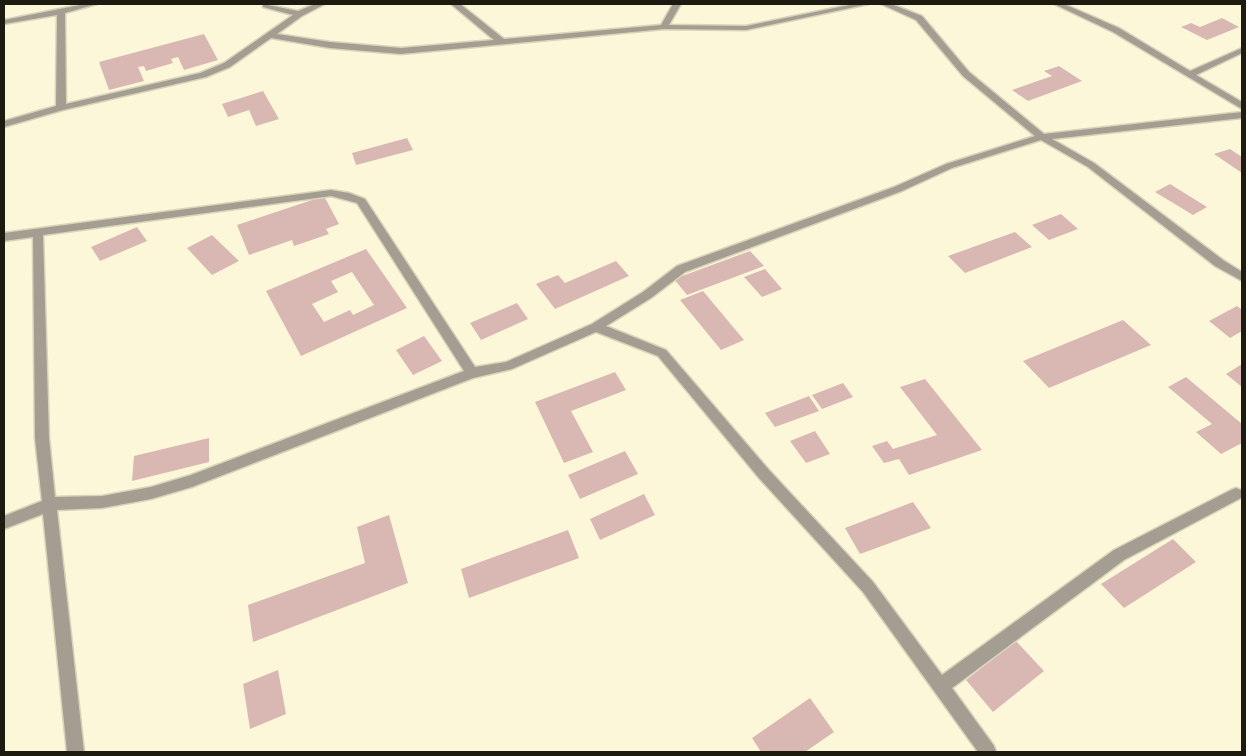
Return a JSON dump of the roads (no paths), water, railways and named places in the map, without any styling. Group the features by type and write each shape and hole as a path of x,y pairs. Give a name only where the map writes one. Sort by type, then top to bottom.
{"street":[{"path":"4,22 62,12 93,4"},
{"path":"4,124 61,108 203,75 228,65 299,14 321,4"},
{"path":"455,4 502,42"},
{"path":"664,27 677,4"},
{"path":"269,35 330,46 401,51 664,27 746,28 865,4"},
{"path":"885,4 919,18 966,74 1042,138 1091,165 1219,262 1242,277"},
{"path":"1058,4 1116,30 1242,106"},
{"path":"266,5 299,14"},
{"path":"61,108 62,12"},
{"path":"1191,74 1242,50"},
{"path":"4,523 50,504 102,502 151,493 192,481 472,373 508,366 596,327 647,295 681,269 898,189 949,166 1042,138 1242,115"},
{"path":"4,237 331,193 350,196 361,201 472,373"},
{"path":"38,232 42,438 75,752"},
{"path":"596,327 662,353 764,474 868,587 988,752"},
{"path":"941,686 1119,555 1236,494"}]}
